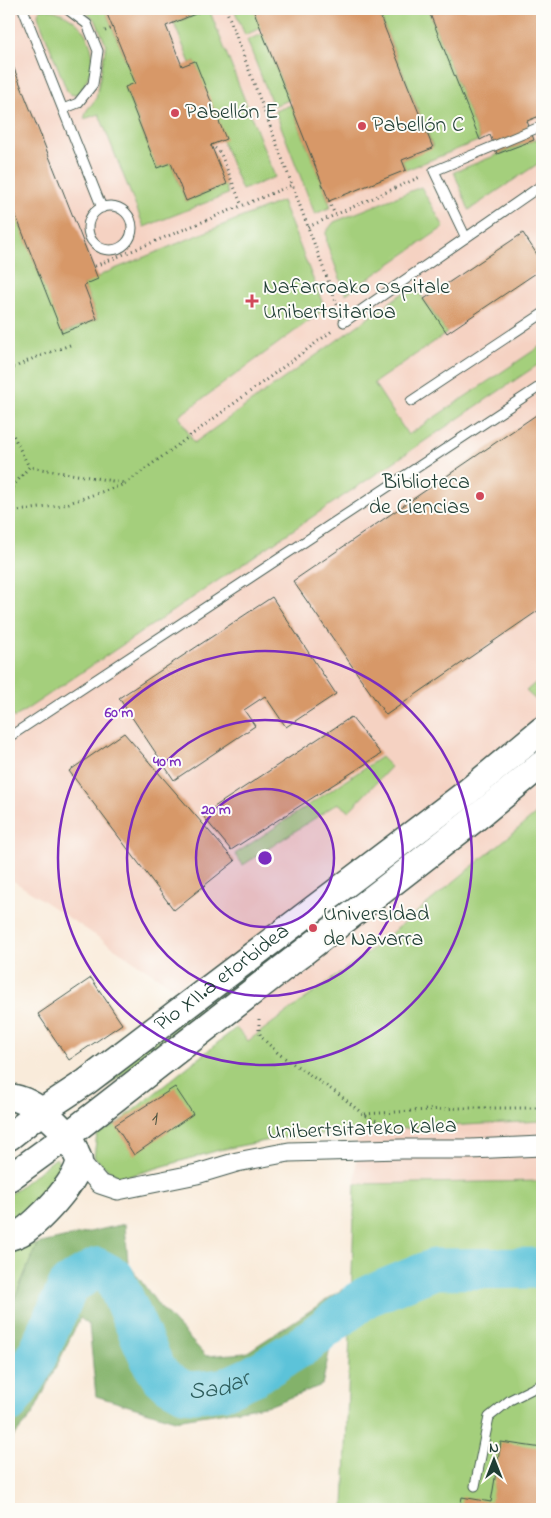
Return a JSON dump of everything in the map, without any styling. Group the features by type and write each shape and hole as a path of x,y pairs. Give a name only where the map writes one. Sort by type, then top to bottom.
{"main road":[{"name":"Pio XII.a etorbidea","path":"9,1138 42,1112 86,1082 442,811 542,730"},
{"name":"Pio XII.a etorbidea","path":"9,1178 67,1136 481,814 542,764"},
{"path":"9,1097 32,1105 42,1112 67,1136 74,1146 79,1160 73,1176 42,1216 20,1233 9,1237"}],"street":[{"name":"Unibertsitateko kalea","path":"79,1160 100,1184 118,1190 196,1174 236,1162 289,1152 542,1146"}],"lane":[{"path":"23,9 102,208"},
{"path":"63,109 78,103 93,84 98,51 86,24 66,9"},
{"path":"466,238 434,171 542,126"},
{"path":"344,322 542,185"},
{"path":"110,206 124,211 131,224 129,238 118,248 105,249 98,246 89,236 89,222 96,211 102,208 110,206"},
{"path":"411,401 542,314"},
{"path":"9,737 542,385"},
{"path":"474,1486 489,1417 510,1400 542,1384"}],"path":[{"path":"9,512 63,505 125,484 344,322 226,9"},
{"path":"212,145 220,152 242,206"},
{"path":"308,227 434,171"},
{"path":"95,266 292,185"},
{"path":"329,201 335,215"},
{"path":"9,370 34,358 70,345"},
{"path":"9,427 29,467"},
{"path":"29,467 125,484"},
{"path":"9,491 29,467"},
{"path":"258,1023 261,1037 278,1054 341,1096 364,1114 394,1129"},
{"path":"364,1114 458,1108 542,1108"}],"shaded area":[{"name":"Universidad de Navarra","path":"9,9 542,9 542,1509 344,1509 357,1135 248,1041 191,978 176,989 9,878"}],"green space":[{"path":"41,9 62,13 71,19 79,25 90,43 92,65 79,93 72,95 67,91 39,19 38,14"},
{"path":"83,9 105,9 135,83 125,88 157,168 171,163 186,201 225,185 228,194 144,227 99,114 84,119 87,110 96,99 106,45 96,21"},
{"path":"209,9 275,177 242,190 222,140 195,61 190,63 174,23"},
{"path":"234,9 253,9 261,28 245,35"},
{"path":"383,9 428,9 480,140 406,170 402,160 433,147 380,16 385,14"},
{"path":"263,34 289,100 273,106 247,40"},
{"path":"291,105 331,207 315,214 275,111"},
{"path":"542,137 542,161 469,210 454,172"},
{"path":"421,187 444,227 346,294 327,244 326,232 334,222"},
{"path":"9,198 63,333 97,319 84,285 105,273 282,201 325,309 179,416 194,443 414,285 447,333 374,383 408,435 542,345 542,362 14,718 9,710"},
{"path":"542,677 541,709 537,701 526,691"},
{"path":"542,741 542,750 423,849 67,1116 61,1110"},
{"path":"381,757 391,767 349,811 338,803 243,865 235,854"},
{"path":"542,809 542,1121 407,1128 357,1135 316,1134 275,1139 219,1150 133,1175 116,1177 94,1157 97,1134 115,1125 236,1028 248,1041 366,954"},
{"path":"56,1158 62,1167 55,1186 35,1208 9,1225 9,1195"},
{"path":"542,1181 542,1509 344,1509 355,1184"},
{"path":"125,1224 128,1263 159,1306 206,1356 246,1353 343,1289 322,1385 271,1405 175,1420 96,1396 89,1325 80,1318 33,1414 9,1442 9,1312 37,1244"},
{"path":"37,1244 9,1312 9,1251"}],"building":[{"name":"Pabellón E","path":"105,9 199,9 200,12 166,26 182,66 195,61 226,139 211,145 227,184 186,201 171,163 157,168 125,87 135,83"},
{"name":"Pabellón C","path":"253,9 383,9 385,14 380,16 433,148 402,160 406,170 329,201"},
{"path":"428,9 542,9 542,115 527,121 534,140 497,154 490,135 480,140"},
{"path":"9,56 98,279 84,285 97,319 62,333 9,198"},
{"path":"523,233 542,262 542,269 447,333 424,299"},
{"name":"Biblioteca de Ciencias","path":"542,411 542,608 386,715 293,581"},
{"path":"272,597 336,694 286,727 265,696 244,710 255,726 174,780 119,698"},
{"path":"351,717 381,754 231,850 202,815"},
{"path":"124,733 235,861 174,910 69,771"},
{"path":"91,978 122,1024 69,1060 38,1014"},
{"path":"175,1087 193,1114 134,1155 115,1125"},
{"path":"501,1442 542,1448 542,1509 460,1509 462,1497 491,1502"}],"waterway":[{"name":"Sadar","path":"9,1403 29,1373 69,1285 97,1268 114,1277 153,1364 160,1375 184,1391 194,1392 224,1389 253,1376 305,1344 366,1297 434,1269 542,1268"}],"place":[{"name":"Pabellón E","path":"175,113"},
{"name":"Pabellón C","path":"362,126"},
{"name":"Nafarroako Ospitale Unibertsitarioa","path":"252,301"},
{"name":"Biblioteca de Ciencias","path":"480,496"},
{"name":"Universidad de Navarra","path":"313,928"}]}
